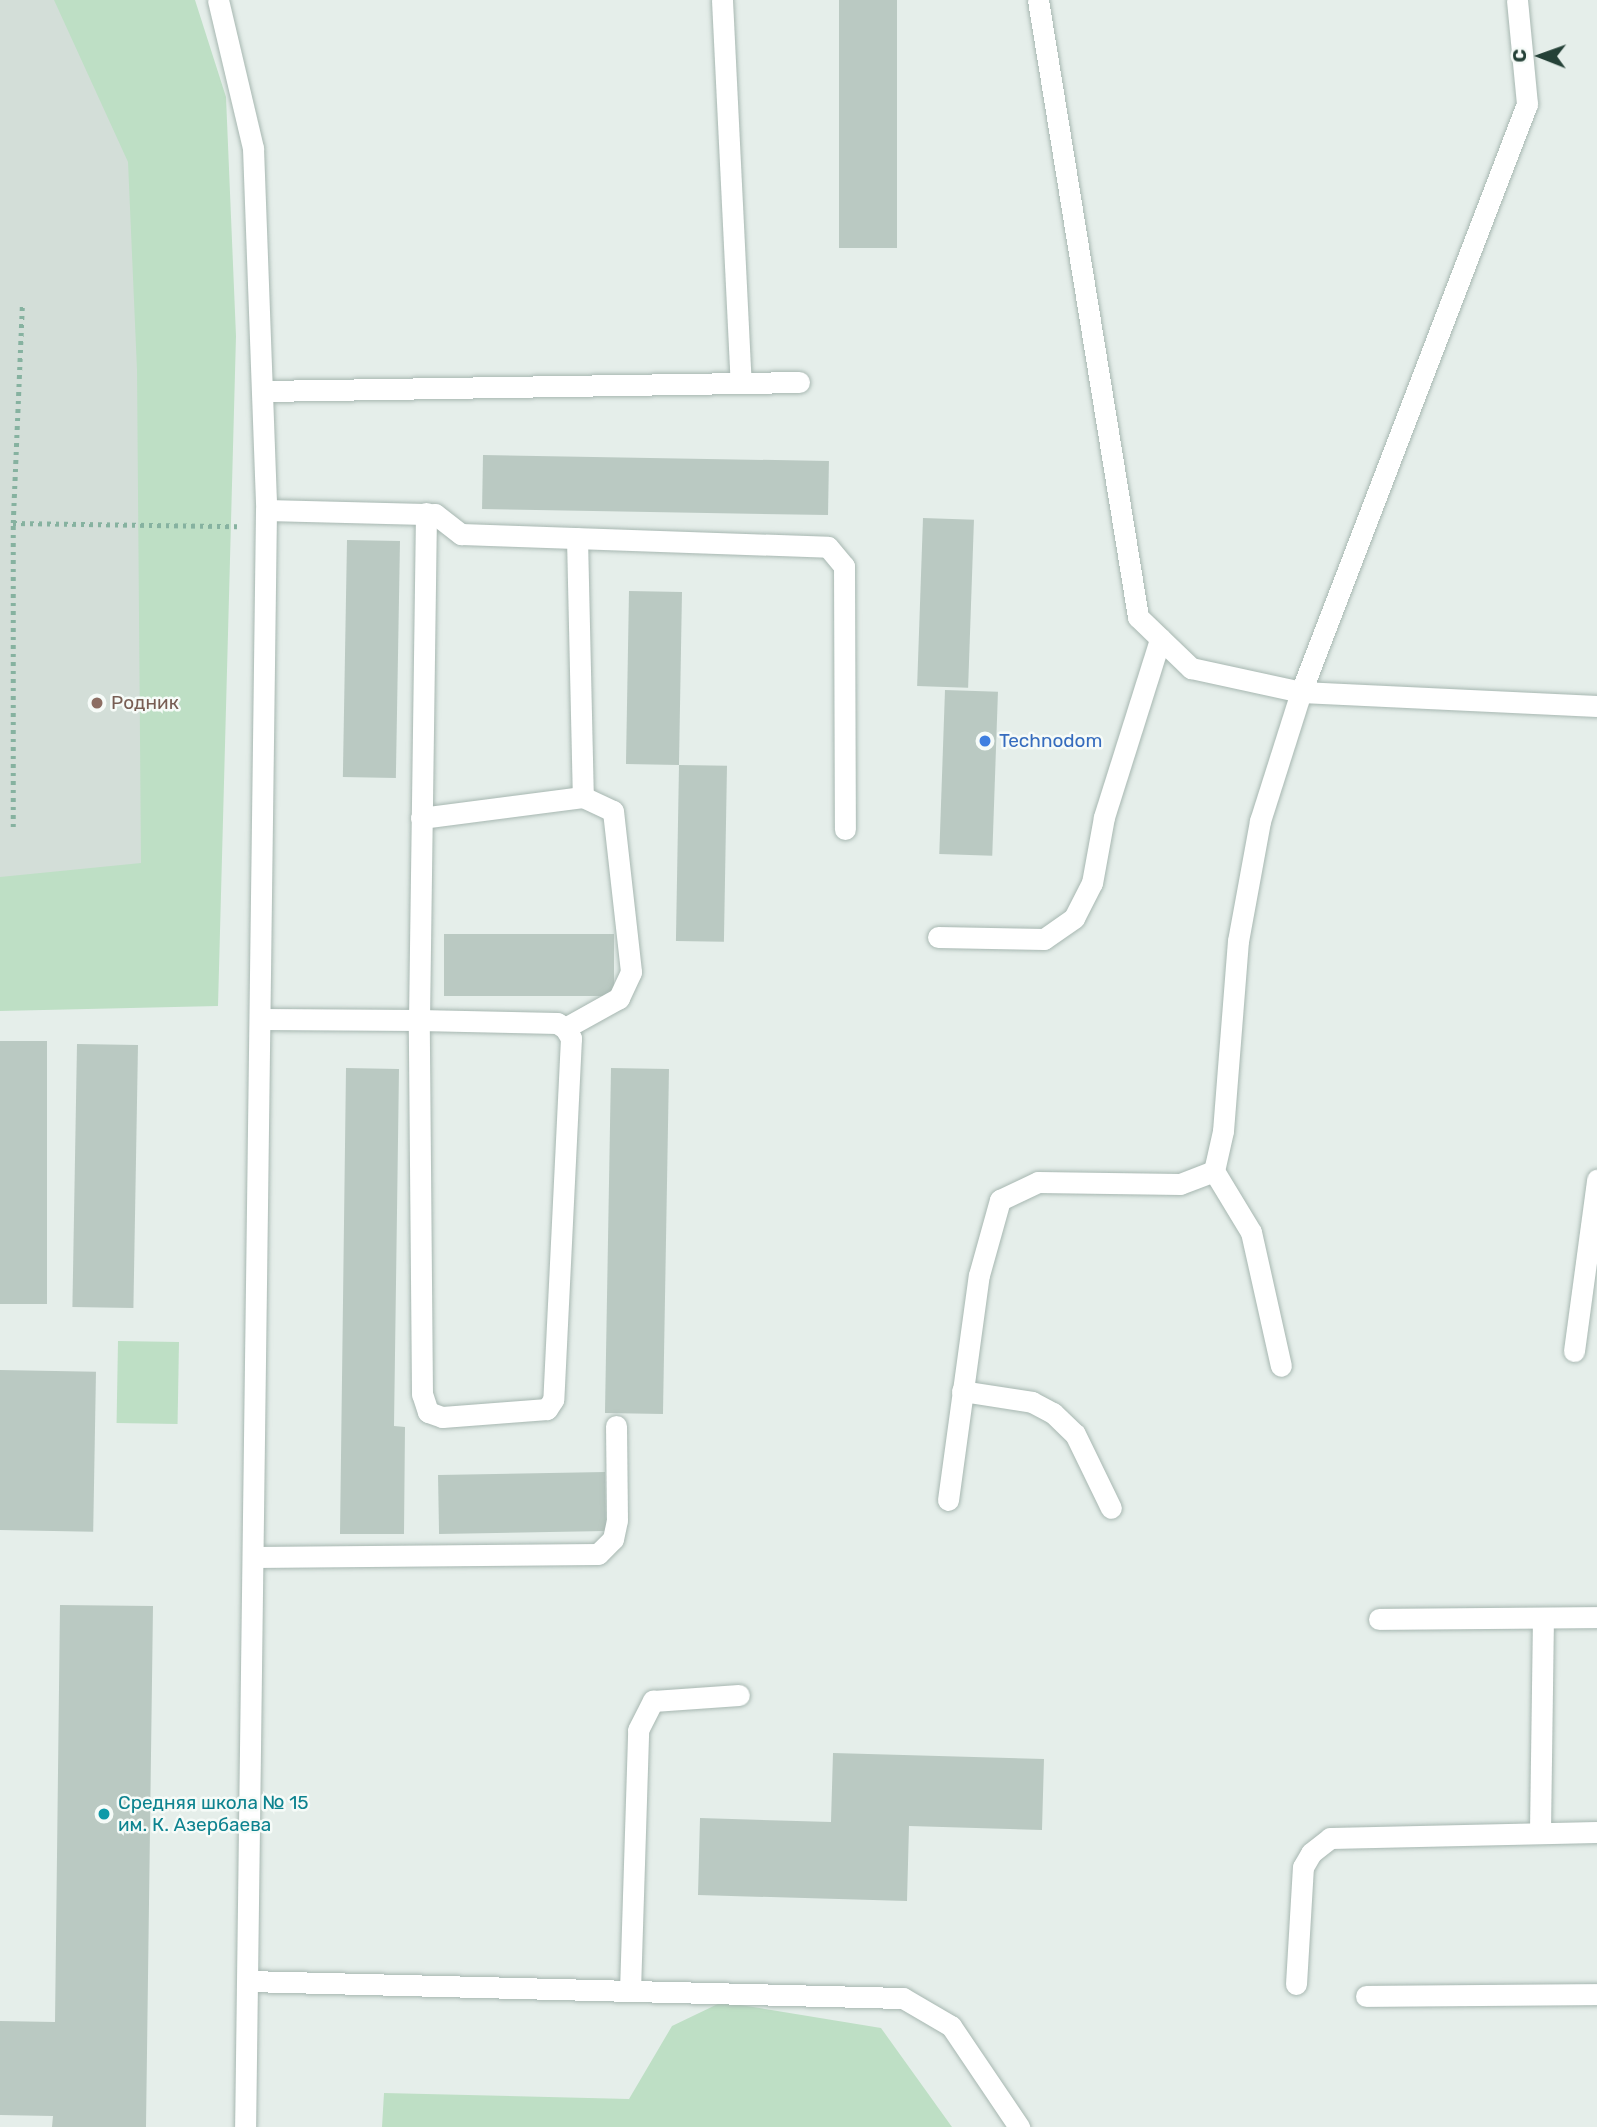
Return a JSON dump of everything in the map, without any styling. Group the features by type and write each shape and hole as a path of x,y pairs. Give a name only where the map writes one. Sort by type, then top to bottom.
{"street":[{"path":"218,0 253,148 264,391 266,518 245,2127"},
{"path":"722,0 741,383"},
{"path":"1038,0 1139,617 1191,668 1301,692 1597,706"},
{"path":"1281,1366 1251,1232 1214,1171 1223,1131 1227,1039 1240,928 1260,821 1301,692 1527,104 1517,0"},
{"path":"264,391 799,382"},
{"path":"266,518 426,513 444,519 461,534 828,547 837,554 844,566 845,829"},
{"path":"261,1019 419,1020 557,1023 565,1028 571,1038 553,1400 547,1409 536,1413 442,1417 428,1412 422,1394 419,1020 426,513"},
{"path":"577,538 583,797"},
{"path":"938,937 1044,939 1073,918 1092,883 1104,817 1160,639"},
{"path":"421,818 583,797 613,811 631,972 619,998 565,1028"},
{"path":"948,1500 979,1275 1000,1200 1038,1182 1180,1184 1214,1171"},
{"path":"1574,1351 1597,1180"},
{"path":"962,1391 1032,1402 1053,1413 1075,1434 1111,1508"},
{"path":"254,1557 598,1554 613,1539 617,1520 617,1426"},
{"path":"1378,1619 1597,1617"},
{"path":"1539,1831 1543,1618"},
{"path":"630,1991 638,1730 653,1701 739,1695"},
{"path":"1296,1984 1303,1867 1311,1853 1330,1838 1539,1831 1597,1832"},
{"path":"248,1982 903,1998 951,2026 1019,2127"},
{"path":"1366,1996 1597,1994"}],"path":[{"path":"13,827 13,523 22,304"},
{"path":"13,523 266,518"}],"shaded area":[{"name":"Родник","path":"0,0 122,0 191,899 0,896"}],"green space":[{"path":"54,0 195,0 226,97 236,336 218,1006 0,1011 0,877 141,863 137,370 128,162"},
{"path":"118,1341 179,1342 178,1424 117,1423"},
{"path":"722,2002 881,2028 952,2127 382,2127 384,2093 629,2099 672,2026"}],"building":[{"path":"839,0 897,0 897,248 839,248"},
{"path":"483,455 829,461 828,515 482,509"},
{"path":"923,518 974,520 968,688 917,686"},
{"path":"347,540 400,541 396,778 343,777"},
{"path":"629,591 682,592 679,765 626,764"},
{"path":"945,690 998,692 992,856 939,854"},
{"path":"679,765 727,766 724,942 676,941"},
{"path":"444,934 614,934 614,996 444,996"},
{"path":"0,1041 47,1041 47,1304 0,1304"},
{"path":"77,1044 138,1045 133,1308 72,1307"},
{"path":"346,1068 399,1069 394,1426 405,1427 404,1534 340,1534"},
{"path":"611,1068 669,1069 663,1414 605,1413"},
{"path":"0,1370 96,1372 93,1532 0,1530"},
{"path":"605,1472 606,1531 439,1534 438,1475"},
{"name":"Средняя школа № 15 им. К. Азербаева","path":"60,1605 153,1606 146,2127 52,2127 53,2116 0,2115 0,2021 55,2022"},
{"path":"833,1753 1044,1759 1042,1830 909,1826 907,1901 698,1895 700,1818 831,1822"}],"place":[{"name":"Родник","path":"97,703"},
{"name":"Technodom","path":"985,741"},
{"name":"Средняя школа № 15 им. К. Азербаева","path":"104,1814"}]}
